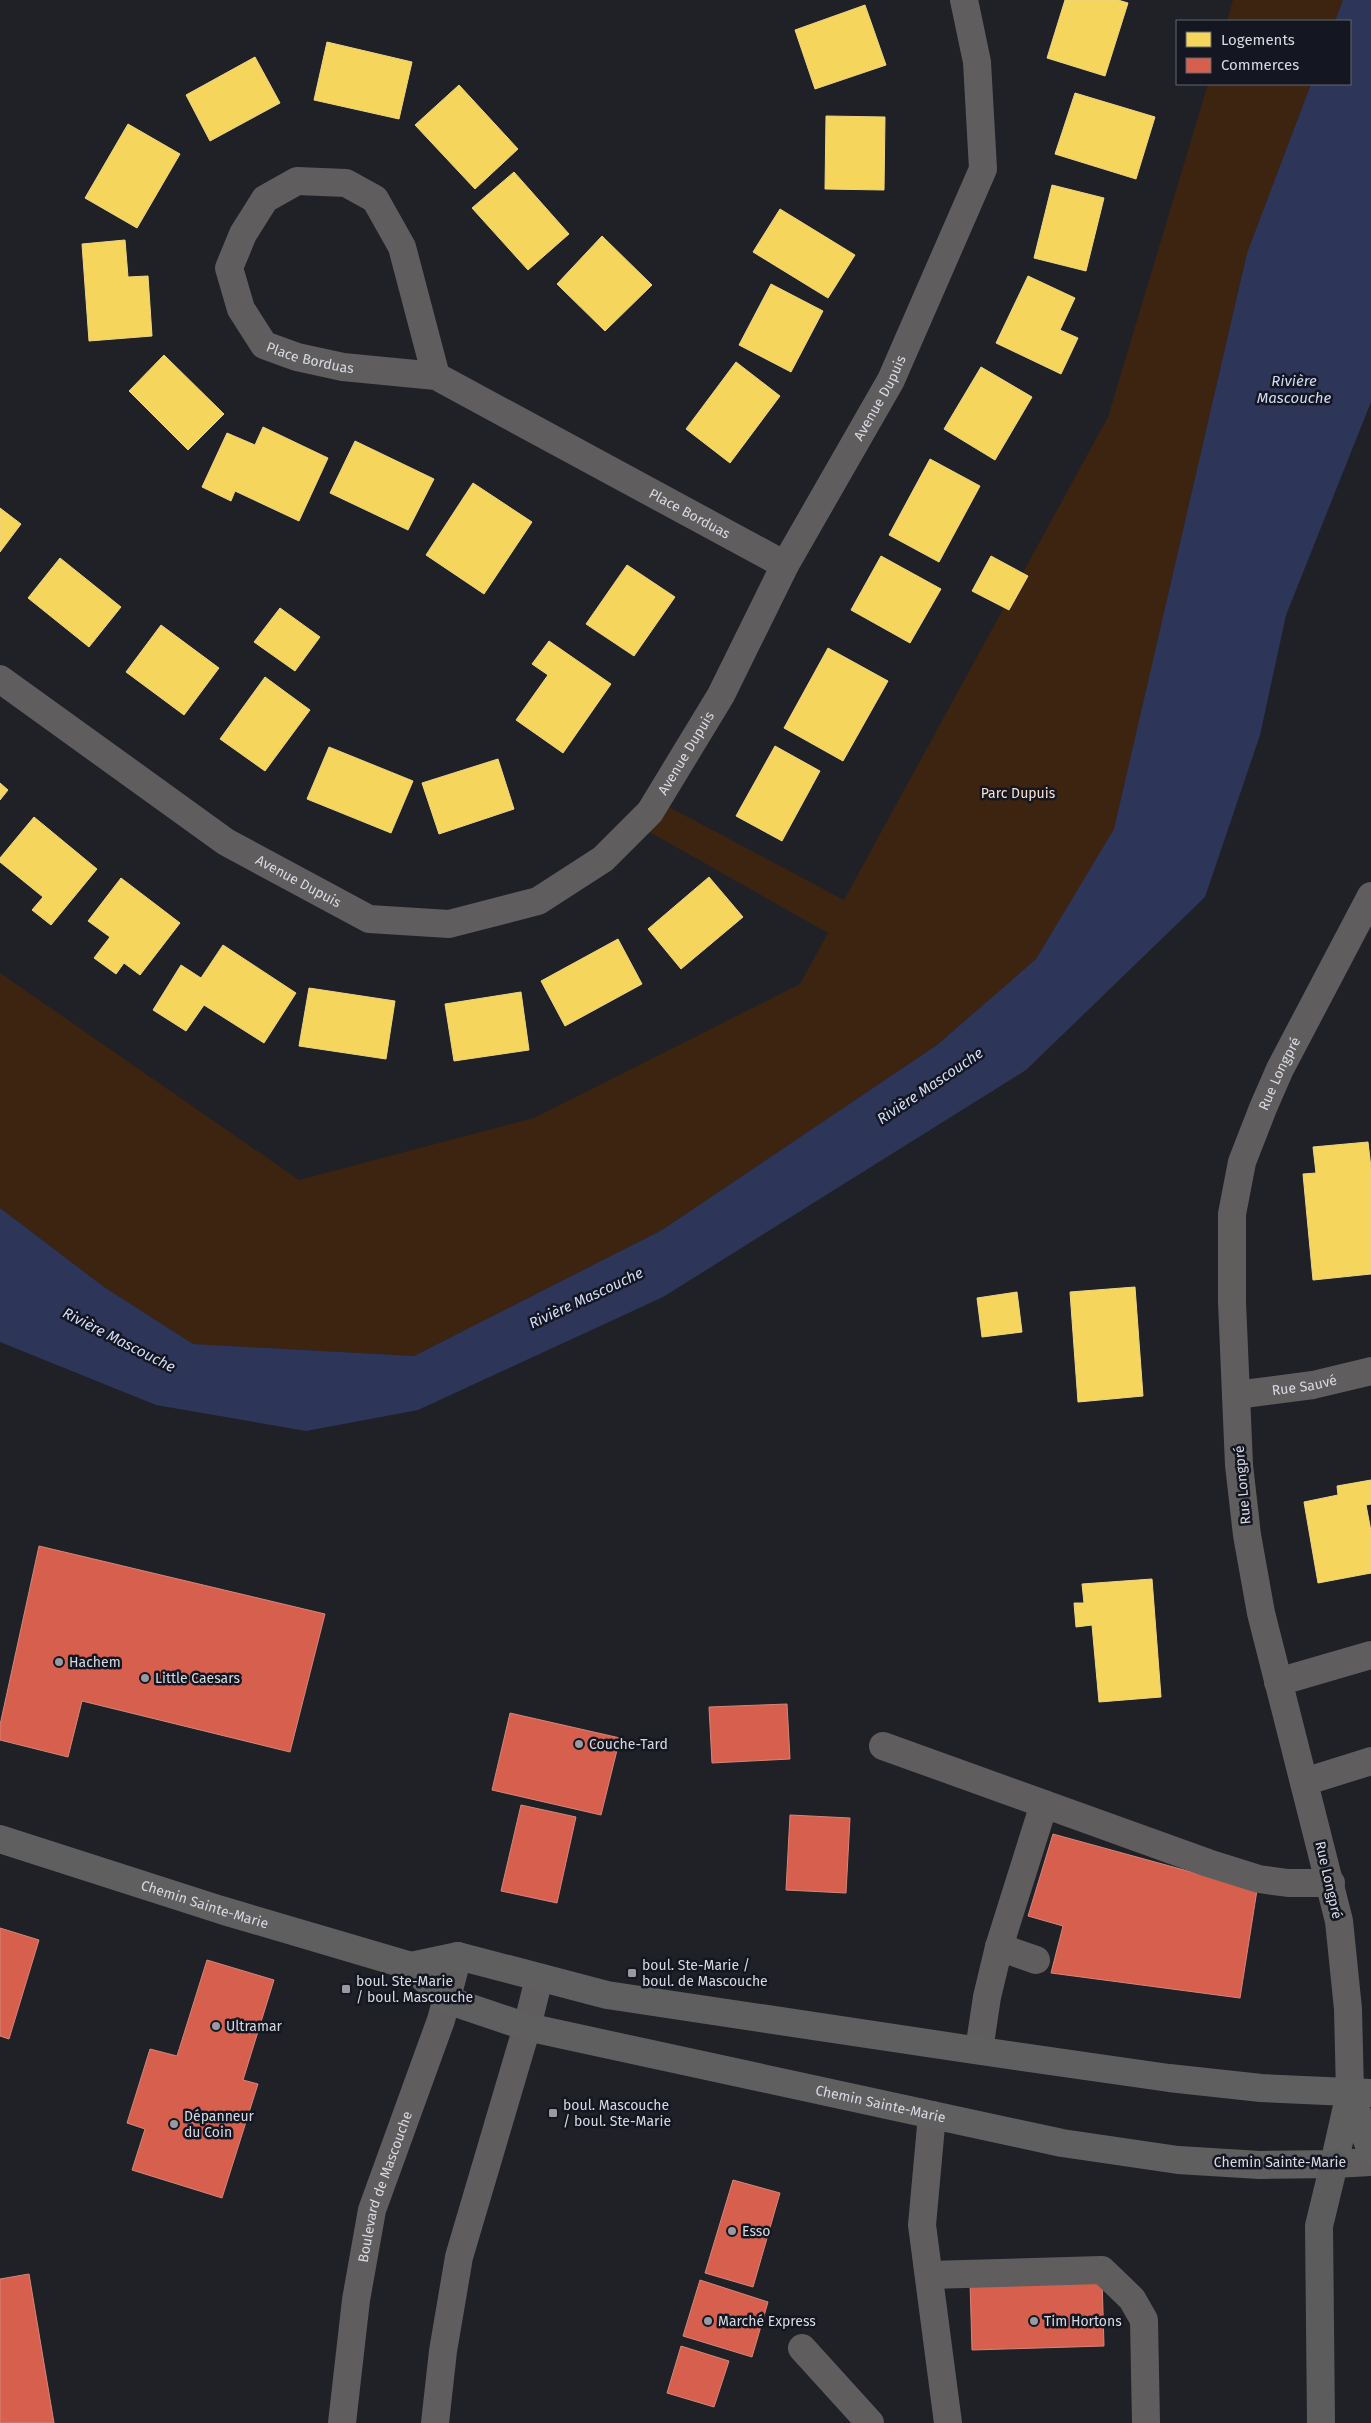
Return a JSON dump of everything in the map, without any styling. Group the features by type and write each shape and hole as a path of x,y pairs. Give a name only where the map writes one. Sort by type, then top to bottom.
{"highway":[{"path":"1321,2423 1319,2226 1334,2164"}],"main road":[{"name":"Chemin Sainte-Marie","path":"0,1839 221,1910 411,1966 447,2000 527,2027 1062,2143 1141,2156 1260,2165 1334,2164"},
{"name":"Chemin Sainte-Marie","path":"411,1966 458,1956 608,1995 1169,2078 1261,2088 1361,2093"},
{"name":"Rue Longpré","path":"1361,2093 1371,2151"},
{"name":"Rue Longpré","path":"1334,2164 1361,2093"}],"street":[{"name":"Avenue Dupuis","path":"0,679 235,847 369,920 449,924 538,901 603,859 650,812 721,695 785,565 891,380 983,169 977,62 964,0"},
{"name":"Place Borduas","path":"436,376 402,247 375,199 346,183 297,181 265,199 243,234 229,268 240,310 264,345 297,357 343,367 436,376 785,565"},
{"name":"Rue Longpré","path":"1361,2093 1339,1921 1331,1883 1261,1613 1246,1535 1239,1465 1232,1302 1232,1214 1242,1162 1280,1069 1371,896"},
{"name":"Rue Sauvé","path":"1236,1395 1312,1385 1371,1370"},
{"path":"1278,1682 1371,1655"},
{"path":"883,1746 1208,1863 1259,1879 1288,1883 1331,1883"},
{"path":"1304,1782 1371,1761"},
{"path":"979,2050 999,1947 1044,1804"},
{"path":"999,1947 1036,1960"},
{"name":"Boulevard de Mascouche","path":"342,2423 356,2300 372,2210 447,2000 458,1956"},
{"path":"435,2423 443,2351 459,2256 527,2027 539,1978"},
{"path":"932,2115 922,2225 948,2423"},
{"name":"Chemin Sainte-Marie","path":"1334,2164 1371,2162"},
{"path":"929,2276 1102,2270 1132,2299 1144,2320 1146,2423"},
{"path":"802,2348 870,2423"}],"green space":[{"path":"1233,0 1343,0 1335,20 1227,20"},
{"name":"Parc Dupuis","path":"1208,85 1311,85 1247,253 1114,830 1036,959 937,1045 662,1230 414,1356 193,1344 104,1287 0,1208 0,973 299,1180 534,1118 800,984 828,933 646,830 667,806 844,900 1108,417"}],"water":[{"name":"Rivière Mascouche","path":"1343,0 1371,0 1371,402 1286,615 1260,735 1205,897 1026,1070 663,1297 418,1410 306,1431 156,1405 0,1342 0,1208 104,1287 193,1344 414,1356 662,1230 937,1045 1036,959 1114,829 1247,253 1311,85 1351,85 1351,20 1335,20"}],"building: Logements":[{"path":"1065,0 1118,0 1128,3 1105,76 1047,58"},
{"path":"865,5 886,65 815,89 795,30"},
{"path":"327,42 412,62 399,119 314,100"},
{"path":"255,57 280,103 210,141 186,95"},
{"path":"459,85 518,149 475,189 415,125"},
{"path":"1075,93 1155,117 1136,179 1055,154"},
{"path":"826,116 885,117 884,190 825,189"},
{"path":"128,124 180,154 137,228 85,198"},
{"path":"514,172 569,234 528,270 472,208"},
{"path":"1052,185 1104,198 1086,271 1034,258"},
{"path":"780,209 855,255 828,298 753,252"},
{"path":"602,236 652,285 605,331 557,284"},
{"path":"125,240 128,277 148,276 152,336 89,341 82,244"},
{"path":"1028,276 1075,298 1060,330 1078,338 1061,374 996,343"},
{"path":"771,284 823,311 791,372 739,345"},
{"path":"164,355 224,414 188,450 129,391"},
{"path":"736,362 780,396 730,463 686,429"},
{"path":"981,367 1032,397 995,460 944,429"},
{"path":"263,427 328,458 299,521 235,491 231,501 202,487 227,433 255,445"},
{"path":"355,441 434,479 408,530 330,493"},
{"path":"930,459 980,486 939,562 889,535"},
{"path":"473,483 532,522 484,594 426,555"},
{"path":"0,508 21,524 0,552"},
{"path":"881,556 941,589 910,643 851,610"},
{"path":"991,556 1028,576 1009,610 972,591"},
{"path":"60,558 121,607 89,647 28,598"},
{"path":"627,565 675,597 634,656 586,624"},
{"path":"280,608 320,637 295,671 254,642"},
{"path":"161,625 219,668 184,715 126,672"},
{"path":"549,641 611,684 563,753 516,720 548,675 532,664"},
{"path":"828,648 888,681 843,761 784,728"},
{"path":"265,677 310,710 265,771 220,739"},
{"path":"775,746 820,771 782,841 736,816"},
{"path":"329,747 413,781 391,833 307,799"},
{"path":"498,759 514,809 439,834 422,783"},
{"path":"0,783 8,790 0,800"},
{"path":"34,817 97,869 51,925 32,910 43,897 0,862 0,858"},
{"path":"709,877 743,917 681,969 648,929"},
{"path":"121,878 180,923 140,975 124,963 116,974 94,958 110,937 88,921"},
{"path":"618,939 642,984 565,1026 541,981"},
{"path":"223,945 296,993 264,1043 204,1005 186,1031 153,1010 181,965 201,978"},
{"path":"309,988 395,1001 386,1059 299,1046"},
{"path":"521,992 529,1050 454,1061 445,1004"},
{"path":"1368,1142 1371,1168 1371,1274 1313,1280 1303,1174 1316,1173 1313,1147"},
{"path":"1135,1287 1143,1396 1078,1402 1070,1292"},
{"path":"1017,1292 1022,1332 982,1337 977,1298"},
{"path":"1371,1480 1371,1504 1366,1505 1371,1531 1371,1573 1318,1583 1304,1502 1338,1495 1337,1486"},
{"path":"1152,1579 1161,1697 1099,1702 1092,1625 1076,1627 1074,1603 1084,1603 1082,1584"}],"building: Commerces":[{"path":"39,1546 325,1614 290,1752 82,1701 68,1757 0,1740 0,1725"},
{"path":"787,1704 790,1759 712,1763 709,1707"},
{"path":"510,1713 620,1738 601,1815 492,1790"},
{"path":"521,1805 576,1817 557,1903 501,1891"},
{"path":"790,1815 850,1818 846,1893 786,1890"},
{"path":"1053,1834 1257,1890 1240,1998 1051,1973 1063,1926 1028,1916"},
{"path":"0,1928 39,1940 9,2039 0,2036"},
{"path":"207,1960 274,1980 243,2080 258,2084 222,2198 132,2170 145,2129 127,2123 150,2049 177,2056"},
{"path":"733,2180 780,2193 753,2287 705,2273"},
{"path":"29,2274 54,2423 0,2423 0,2279"},
{"path":"1102,2278 1104,2346 972,2350 970,2282"},
{"path":"700,2280 768,2302 752,2357 683,2336"},
{"path":"681,2346 729,2361 714,2407 667,2393"}],"place":[{"name":"Hachem","path":"59,1662"},
{"name":"Little Caesars","path":"145,1678"},
{"name":"Couche-Tard","path":"579,1744"},
{"name":"boul. Ste-Marie / boul. de Mascouche","path":"632,1973"},
{"name":"boul. Ste-Marie / boul. Mascouche","path":"346,1989"},
{"name":"Ultramar","path":"216,2026"},
{"name":"boul. Mascouche / boul. Ste-Marie","path":"553,2113"},
{"name":"Dépanneur du Coin","path":"174,2124"},
{"name":"Esso","path":"732,2231"},
{"name":"Marché Express","path":"708,2321"},
{"name":"Tim Hortons","path":"1034,2321"}]}
